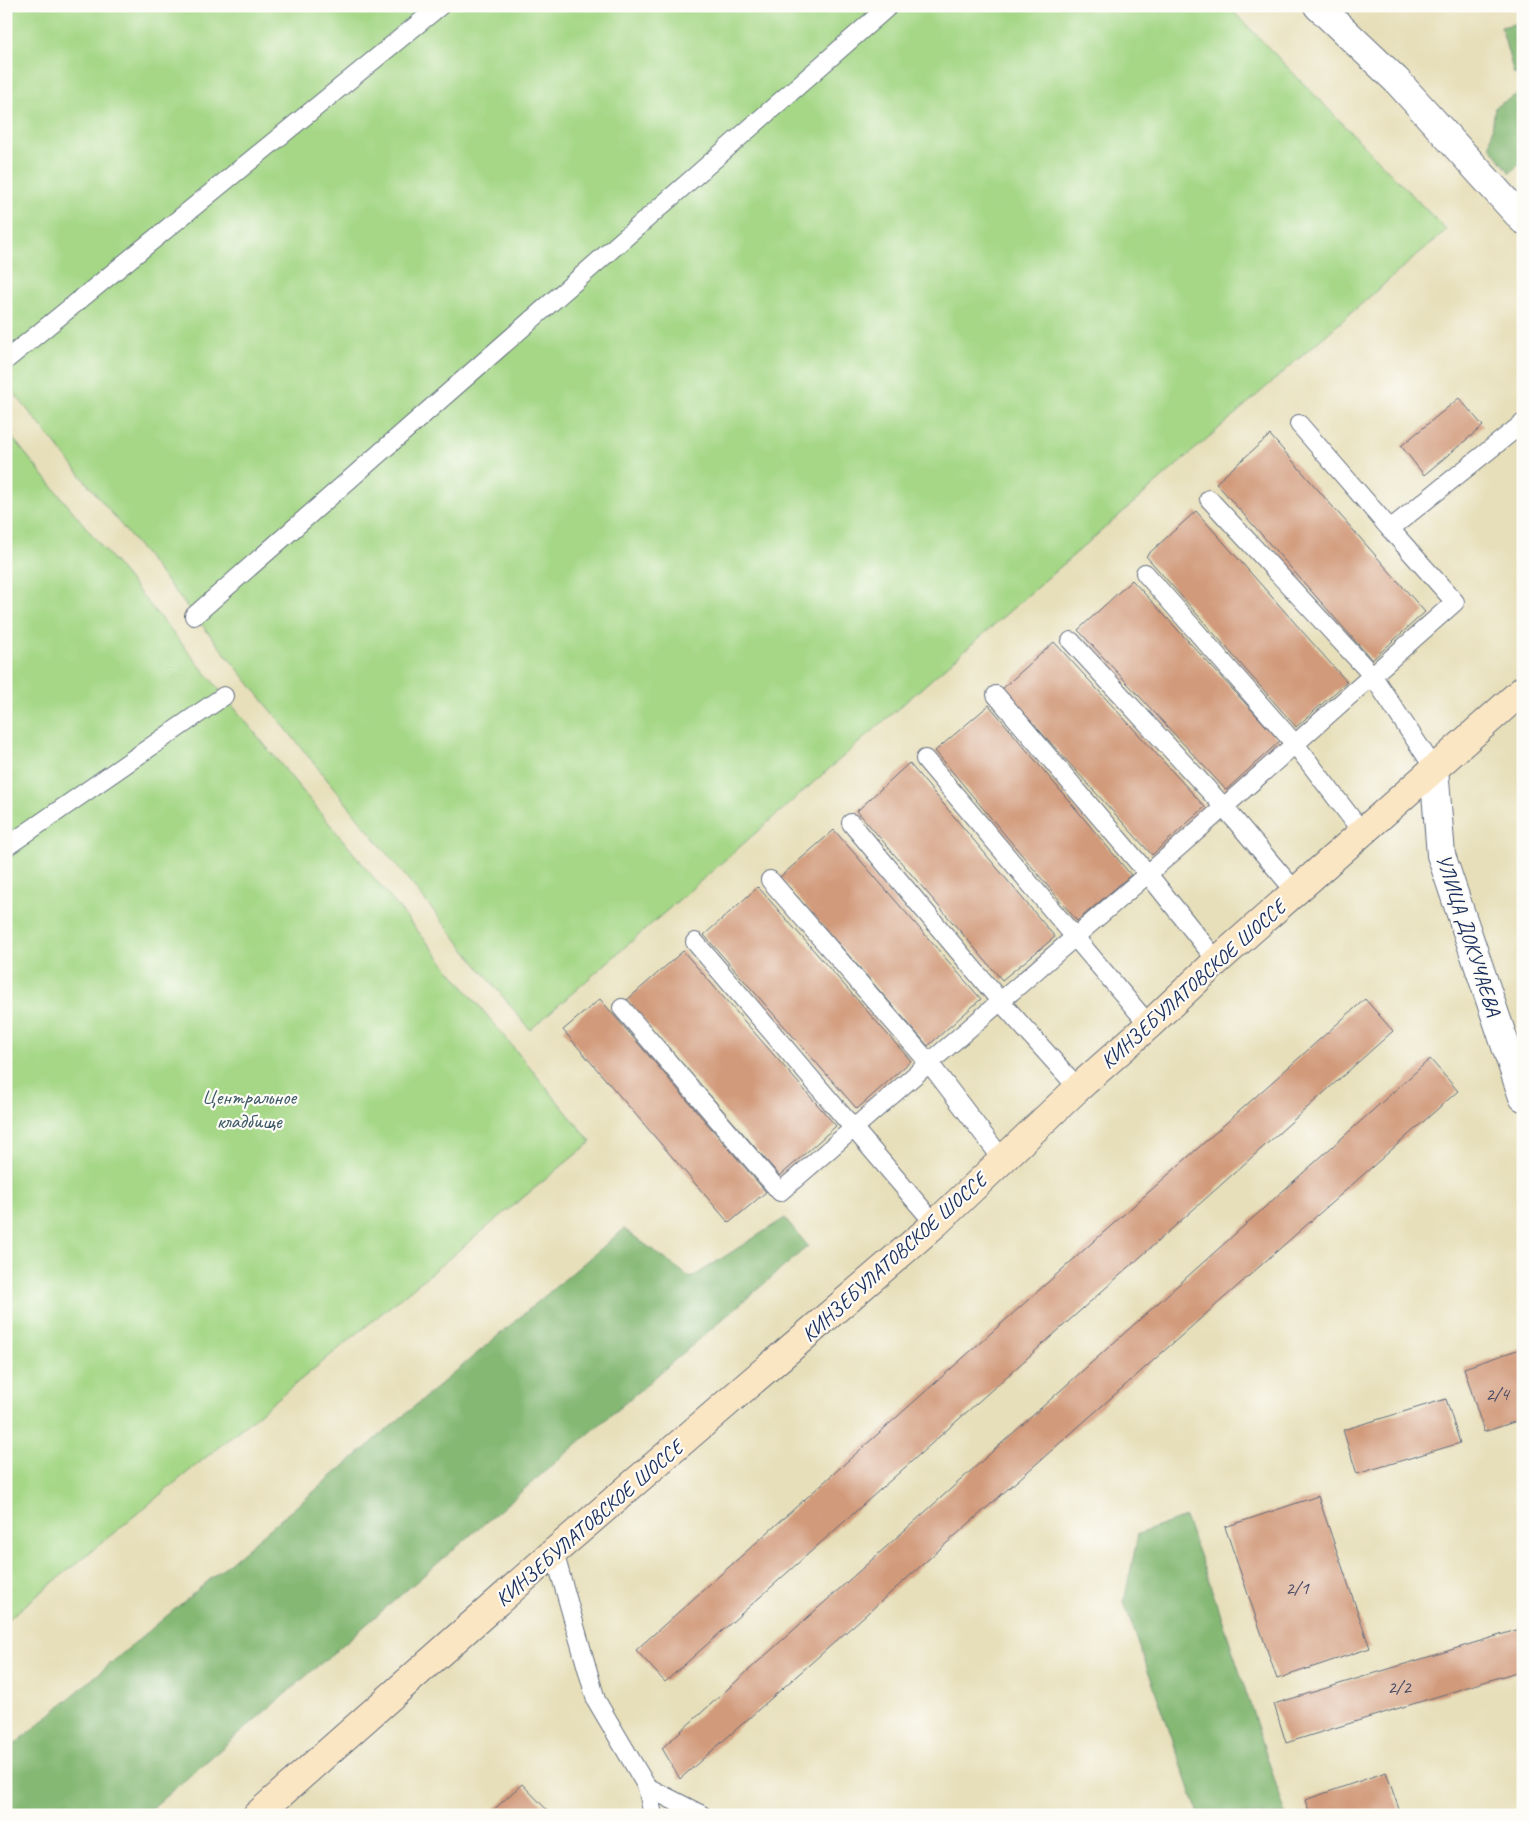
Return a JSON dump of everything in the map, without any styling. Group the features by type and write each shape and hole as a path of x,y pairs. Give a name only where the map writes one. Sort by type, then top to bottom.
{"main road":[{"name":"КИНЗЕБУЛАТОВСКОЕ ШОССЕ","path":"257,1815 554,1552 935,1224 1078,1088 1295,890 1523,690"}],"street":[{"path":"1318,6 1397,81 1523,220"},
{"name":"УЛИЦА ДОКУЧАЕВА","path":"1434,768 1441,855 1523,1097"}],"lane":[{"path":"6,360 440,6"},
{"path":"194,616 889,6"},
{"path":"622,1008 780,1192 930,1064 1224,807 1454,602 1299,424"},
{"path":"1390,529 1523,424"},
{"path":"1208,500 1372,675 1434,768"},
{"path":"1145,573 1295,744 1362,832"},
{"path":"1071,642 1224,807 1295,890"},
{"path":"996,695 1148,874 1217,961"},
{"path":"6,847 224,696"},
{"path":"925,758 1149,1025"},
{"path":"851,823 1001,1002 1078,1088"},
{"path":"770,880 930,1064 1003,1160"},
{"path":"695,942 935,1224"},
{"path":"554,1552 596,1700 646,1787 652,1815"},
{"path":"646,1787 702,1815"}],"green space":[{"path":"6,6 1228,6 1446,230 530,1030 6,383"},
{"path":"1523,22 1523,75 1514,74 1501,27"},
{"path":"1516,95 1523,102 1523,160 1510,173 1490,146 1495,107"},
{"name":"Центральное кладбище","path":"6,430 591,1142 6,1621"},
{"path":"785,1218 808,1246 144,1815 6,1815 6,1752 624,1229 691,1278"},
{"path":"1185,1517 1221,1615 1286,1815 1199,1815 1124,1602 1138,1534"}],"building":[{"path":"1459,398 1483,426 1424,475 1401,446"},
{"path":"1270,435 1425,612 1372,660 1216,483"},
{"path":"1196,511 1347,682 1296,727 1146,556"},
{"path":"1132,580 1280,741 1226,790 1078,630"},
{"path":"1054,642 1205,807 1152,855 1002,689"},
{"path":"989,705 1131,875 1077,921 935,751"},
{"path":"909,763 1055,937 1002,980 857,811"},
{"path":"834,830 981,999 928,1046 780,877"},
{"path":"758,887 911,1061 857,1109 704,935"},
{"path":"683,951 836,1126 780,1176 627,1000"},
{"path":"600,999 766,1192 729,1223 563,1030"},
{"path":"1365,999 1393,1031 665,1682 636,1650"},
{"path":"1430,1059 1458,1091 680,1779 662,1748"},
{"path":"1523,1348 1523,1419 1484,1432 1464,1368"},
{"path":"1446,1399 1460,1443 1357,1474 1343,1430"},
{"path":"1318,1496 1370,1648 1277,1679 1225,1527"},
{"path":"1523,1628 1523,1670 1286,1743 1274,1704"},
{"path":"1386,1772 1401,1815 1310,1815 1305,1800"},
{"path":"522,1784 550,1813 548,1815 488,1815"}]}
